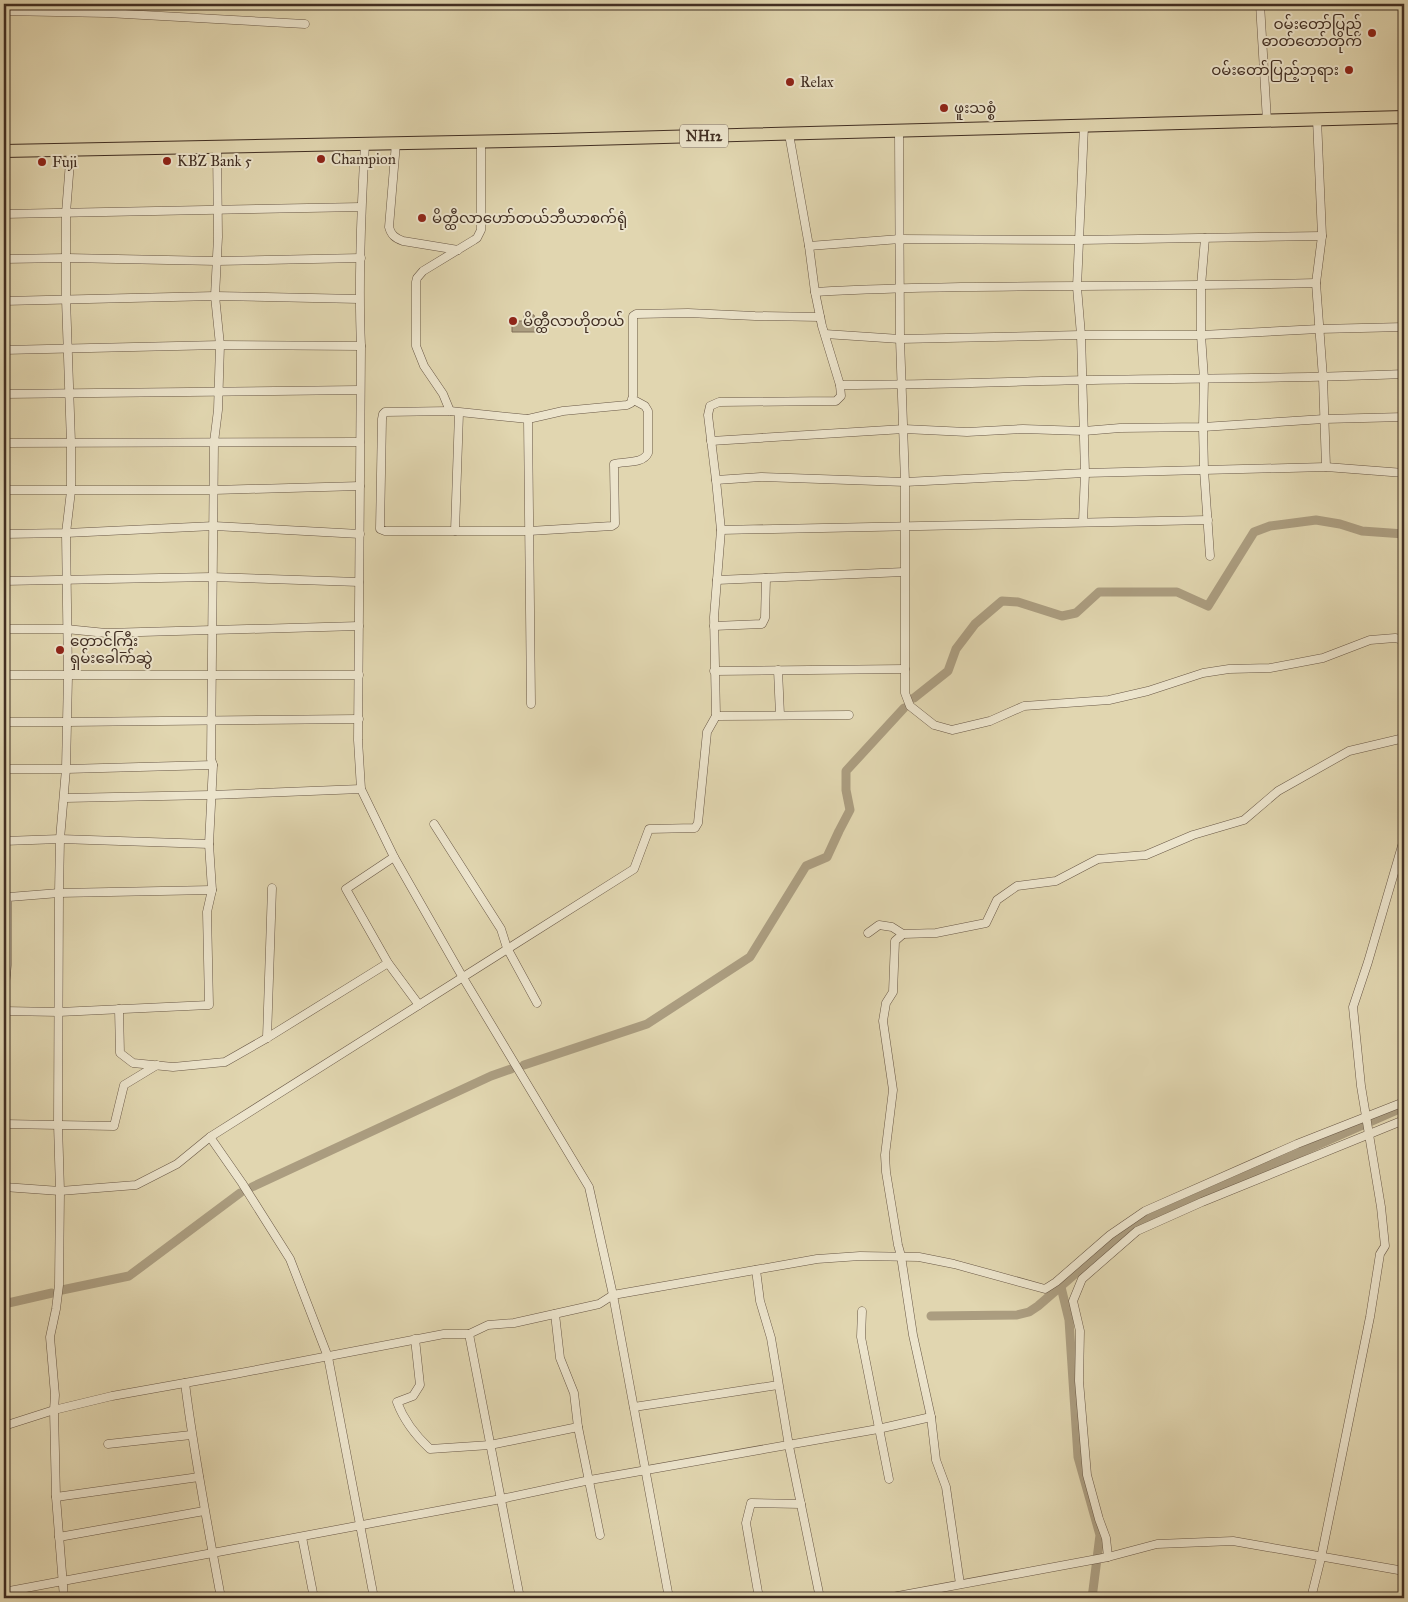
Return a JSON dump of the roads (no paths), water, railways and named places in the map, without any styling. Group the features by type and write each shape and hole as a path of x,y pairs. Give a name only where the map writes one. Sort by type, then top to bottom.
{"highway":[{"name":"NH12","path":"4,151 789,134 1404,117"}],"street":[{"path":"1260,4 1267,121"},
{"path":"4,11 107,13 304,24"},
{"path":"1317,119 1322,236 1316,283 1323,378 1326,467"},
{"path":"1083,522 1085,473 1083,380 1077,287 1084,126"},
{"path":"899,131 900,340 905,482 905,693 910,706 934,725 952,730 990,721 1024,706 1110,700 1148,691 1203,673 1229,669 1270,668 1323,658 1370,640 1395,638 1404,640"},
{"path":"4,1187 60,1191 136,1185 177,1164 210,1137 634,868 649,829 694,828 698,823 707,732 716,716 714,626 721,530 708,415 710,406 720,402 836,402 841,396 840,385 824,334 815,292 809,246 789,134"},
{"path":"450,411 443,394 424,366 416,346 416,282 423,271 477,238 481,230 481,141"},
{"path":"396,143 389,227 391,234 396,239 403,241 458,250"},
{"path":"365,144 361,207 359,299 361,346 359,390 359,719 361,789 394,857 462,976 589,1186 613,1296 669,1598"},
{"path":"4,1012 59,1012 209,1005 207,912 212,890 209,844 213,765 211,759 214,442 219,391 220,345 215,296 217,261 217,146"},
{"path":"64,1598 56,1497 55,1395 50,1337 59,1285 59,893 60,839 66,769 68,676 66,533 72,442 67,349 66,213 71,149"},
{"path":"4,214 361,207"},
{"path":"809,246 900,239 1080,240 1322,236"},
{"path":"1205,238 1201,286 1201,335 1204,379 1204,470 1210,556"},
{"path":"4,259 67,258 217,261 361,258"},
{"path":"815,292 901,288 1201,286 1316,283"},
{"path":"4,301 215,296 359,299"},
{"path":"632,400 645,406 648,410 648,453 642,460 614,464 615,524 612,526 606,528 456,531 385,531 380,529 383,414 385,412 450,411 459,414 528,419 563,411 627,406 632,400 633,316 636,314 688,313 820,317"},
{"path":"824,334 900,340 1201,335 1404,327"},
{"path":"4,350 220,345 361,346"},
{"path":"840,385 1323,378 1404,374"},
{"path":"4,394 359,390"},
{"path":"456,531 459,414"},
{"path":"711,441 904,429 967,432 1023,429 1084,431 1404,417"},
{"path":"528,419 531,704"},
{"path":"4,443 360,442"},
{"path":"716,480 761,477 905,482 1085,473 1326,467 1404,473"},
{"path":"4,490 214,490 360,486"},
{"path":"721,530 1208,520"},
{"path":"4,534 214,526 360,534"},
{"path":"717,580 904,572"},
{"path":"4,581 212,577 359,582"},
{"path":"714,626 762,624 765,618 766,578"},
{"path":"4,629 66,629 106,633 359,626"},
{"path":"714,671 905,669"},
{"path":"778,670 780,715"},
{"path":"4,675 359,675"},
{"path":"716,716 849,715"},
{"path":"4,722 359,719"},
{"path":"868,933 879,925 892,927 903,934 936,933 986,923 997,900 1017,886 1056,881 1098,859 1146,855 1192,835 1244,820 1278,791 1349,751 1404,738"},
{"path":"4,769 213,765"},
{"path":"64,798 361,789"},
{"path":"434,824 501,929 507,948 537,1003"},
{"path":"4,842 60,839 209,844"},
{"path":"1311,1598 1321,1558 1368,1326 1380,1254 1385,1246 1379,1191 1360,1086 1353,1007 1404,839"},
{"path":"394,857 346,889 388,964 419,1005"},
{"path":"267,1038 272,888"},
{"path":"4,996 7,901 9,897 59,893 212,890"},
{"path":"903,934 895,941 893,992 886,1003 883,1021 892,1090 885,1155 886,1172 913,1335 931,1417 936,1460 946,1486 960,1584"},
{"path":"119,1009 120,1053 133,1063 173,1067 225,1062 388,964"},
{"path":"4,1124 114,1126 124,1085 157,1065"},
{"path":"4,1426 54,1410 112,1396 328,1357 415,1339 444,1334 469,1334 488,1325 514,1323 599,1304 613,1296 817,1259 860,1256 919,1257 954,1264 1045,1289 1056,1282 1110,1235 1145,1211 1278,1152 1404,1102"},
{"path":"1108,1557 1106,1538 1087,1475 1079,1382 1080,1331 1073,1301 1082,1279 1137,1232 1202,1202 1404,1120"},
{"path":"210,1137 242,1183 290,1259 328,1357 374,1598"},
{"path":"756,1270 760,1301 770,1338 788,1446 820,1598"},
{"path":"862,1311 861,1337 889,1478"},
{"path":"555,1314 560,1358 574,1393 578,1427 600,1535"},
{"path":"469,1334 520,1598"},
{"path":"415,1339 420,1385 413,1396 398,1402 402,1414 415,1435 430,1449 490,1445 578,1427"},
{"path":"185,1383 191,1435 221,1598"},
{"path":"634,1407 778,1385"},
{"path":"4,1592 360,1526 590,1480 788,1446 931,1417"},
{"path":"108,1444 191,1435"},
{"path":"56,1497 199,1477"},
{"path":"759,1598 746,1523 750,1503 801,1504"},
{"path":"59,1537 204,1512"},
{"path":"302,1537 314,1598"},
{"path":"887,1598 1108,1557 1157,1544 1234,1541 1321,1558 1404,1571"}],"waterway":[{"path":"914,698 948,671 956,649 975,624 1002,601 1018,602 1062,616 1076,613 1099,592 1177,592 1208,606 1254,532 1270,526 1316,520 1340,524 1362,531 1404,534"},
{"path":"524,1065 647,1024 750,957 806,866 827,857 850,810 846,790 846,771 904,708"},
{"path":"252,1187 491,1076 511,1069"},
{"path":"931,1316 1017,1315 1029,1312 1128,1228 1404,1107"},
{"path":"62,1290 129,1276 240,1193"},
{"path":"1061,1287 1069,1320 1078,1457 1100,1535 1092,1598"},
{"path":"4,1304 52,1293"}],"place":[{"name":"ဝမ်းတော်ပြည့် ဓာတ်တော်တိုက်","path":"1372,33"},
{"name":"ဝမ်းတော်ပြည့်ဘုရား","path":"1349,70"},
{"name":"Relax","path":"790,82"},
{"name":"ဖူးသစ္စံ","path":"944,108"},
{"name":"Champion","path":"321,159"},
{"name":"KBZ Bank 5","path":"167,161"},
{"name":"Fuji","path":"42,162"},
{"name":"မိတ္ထီလာဟော်တယ်ဘီယာစက်ရုံ","path":"422,218"},
{"name":"မိတ္ထီလာဟိုတယ်","path":"513,321"},
{"name":"တောင်ကြီး ရှမ်းခေါက်ဆွဲ","path":"60,650"}]}
